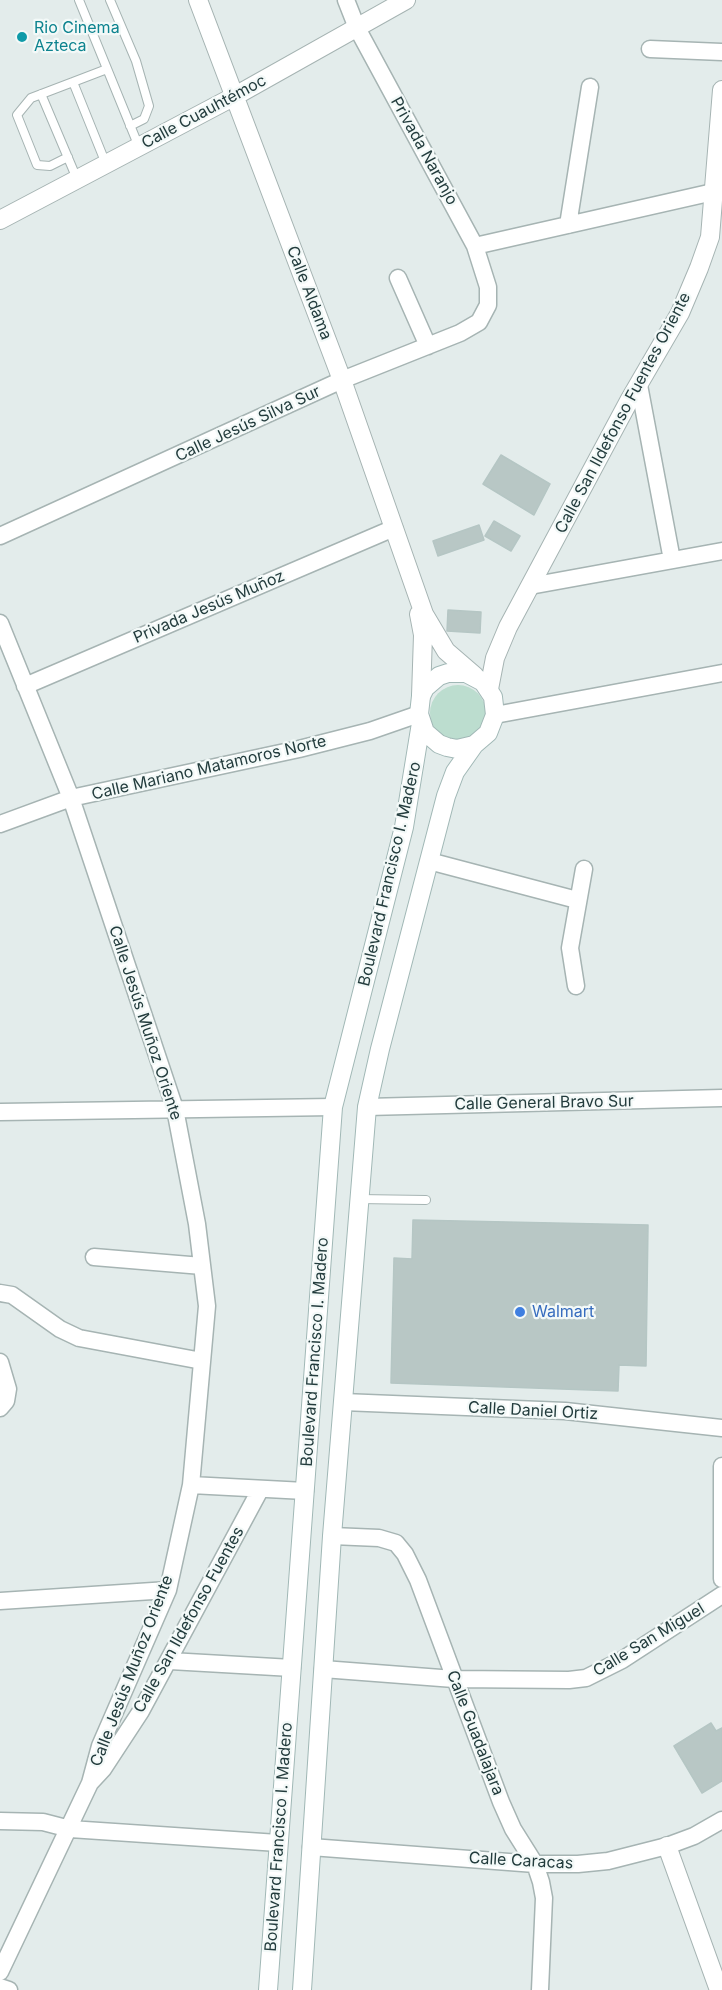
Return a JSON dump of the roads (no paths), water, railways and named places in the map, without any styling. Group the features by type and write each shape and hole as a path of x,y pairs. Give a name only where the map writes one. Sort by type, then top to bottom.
{"main road":[{"name":"Calle Aldama","path":"198,0 342,380 414,589 436,637 451,656 482,682"},
{"name":"Calle Cuauhtémoc","path":"0,220 235,96 406,0"},
{"name":"Calle San Ildefonso Fuentes Oriente","path":"482,682 530,586 680,313 699,268 710,237 718,191 722,90"},
{"name":"Calle Aldama","path":"414,589 423,635 421,696"},
{"path":"457,672 482,682 493,697 495,715 488,733 474,745 457,749 439,744 425,732 420,719 421,696 425,688 439,676 457,672"},
{"name":"Boulevard Francisco I. Madero","path":"268,1990 333,1107 404,827 420,719"},
{"name":"Boulevard Francisco I. Madero","path":"302,1990 332,1536 367,1107 429,861 455,772 474,745"},
{"path":"667,1846 719,1990"}],"street":[{"name":"Privada Naranjo","path":"346,0 357,28 476,246 488,287 488,305"},
{"path":"650,50 722,52"},
{"path":"568,225 590,87"},
{"path":"476,246 718,191"},
{"path":"398,278 428,346"},
{"name":"Calle Jesús Silva Sur","path":"0,536 342,380 460,333 478,322 488,305"},
{"path":"639,385 672,560"},
{"name":"Privada Jesús Muñoz","path":"26,686 394,528"},
{"path":"530,586 722,551"},
{"name":"Calle Jesús Muñoz Oriente","path":"0,623 71,798 175,1109 207,1306 191,1485 168,1590 100,1746 90,1783"},
{"path":"495,715 722,673"},
{"name":"Calle Mariano Matamoros Norte","path":"0,824 71,798 299,749 420,719"},
{"path":"429,861 577,900"},
{"path":"576,986 570,948 584,869"},
{"name":"Calle General Bravo Sur","path":"367,1107 722,1098"},
{"path":"0,1112 333,1107"},
{"path":"94,1257 202,1266"},
{"path":"0,1293 12,1295 60,1329 79,1338 202,1361"},
{"path":"0,1362 8,1389 6,1401 0,1408"},
{"name":"Calle Daniel Ortiz","path":"343,1402 565,1411 722,1428"},
{"path":"722,1466 722,1579"},
{"path":"191,1485 305,1491"},
{"name":"Calle San Ildefonso Fuentes","path":"0,1972 90,1783 114,1753 170,1661 260,1490"},
{"name":"Calle Guadalajara","path":"332,1536 379,1538 396,1543 418,1580 501,1802 513,1829 535,1864 544,1899 540,1990"},
{"path":"0,1601 168,1590"},
{"name":"Calle San Miguel","path":"323,1669 454,1679 569,1680 586,1678 622,1660 722,1595"},
{"path":"170,1661 292,1668"},
{"name":"Calle Caracas","path":"311,1847 535,1864 608,1862 667,1846 694,1836 722,1820"},
{"path":"0,1821 43,1822 70,1829 278,1843"},
{"path":"0,1987 9,1990"}],"lane":[{"path":"79,0 139,147"},
{"path":"110,0 135,61 149,106 144,119 130,126"},
{"path":"68,157 44,167 37,165 17,115 24,103 41,94 107,69"},
{"path":"73,82 106,164"},
{"path":"41,94 77,179"},
{"path":"358,1199 426,1200"}],"place":[{"name":"Rio Cinema Azteca","path":"22,37"},
{"name":"Walmart","path":"520,1312"}]}
